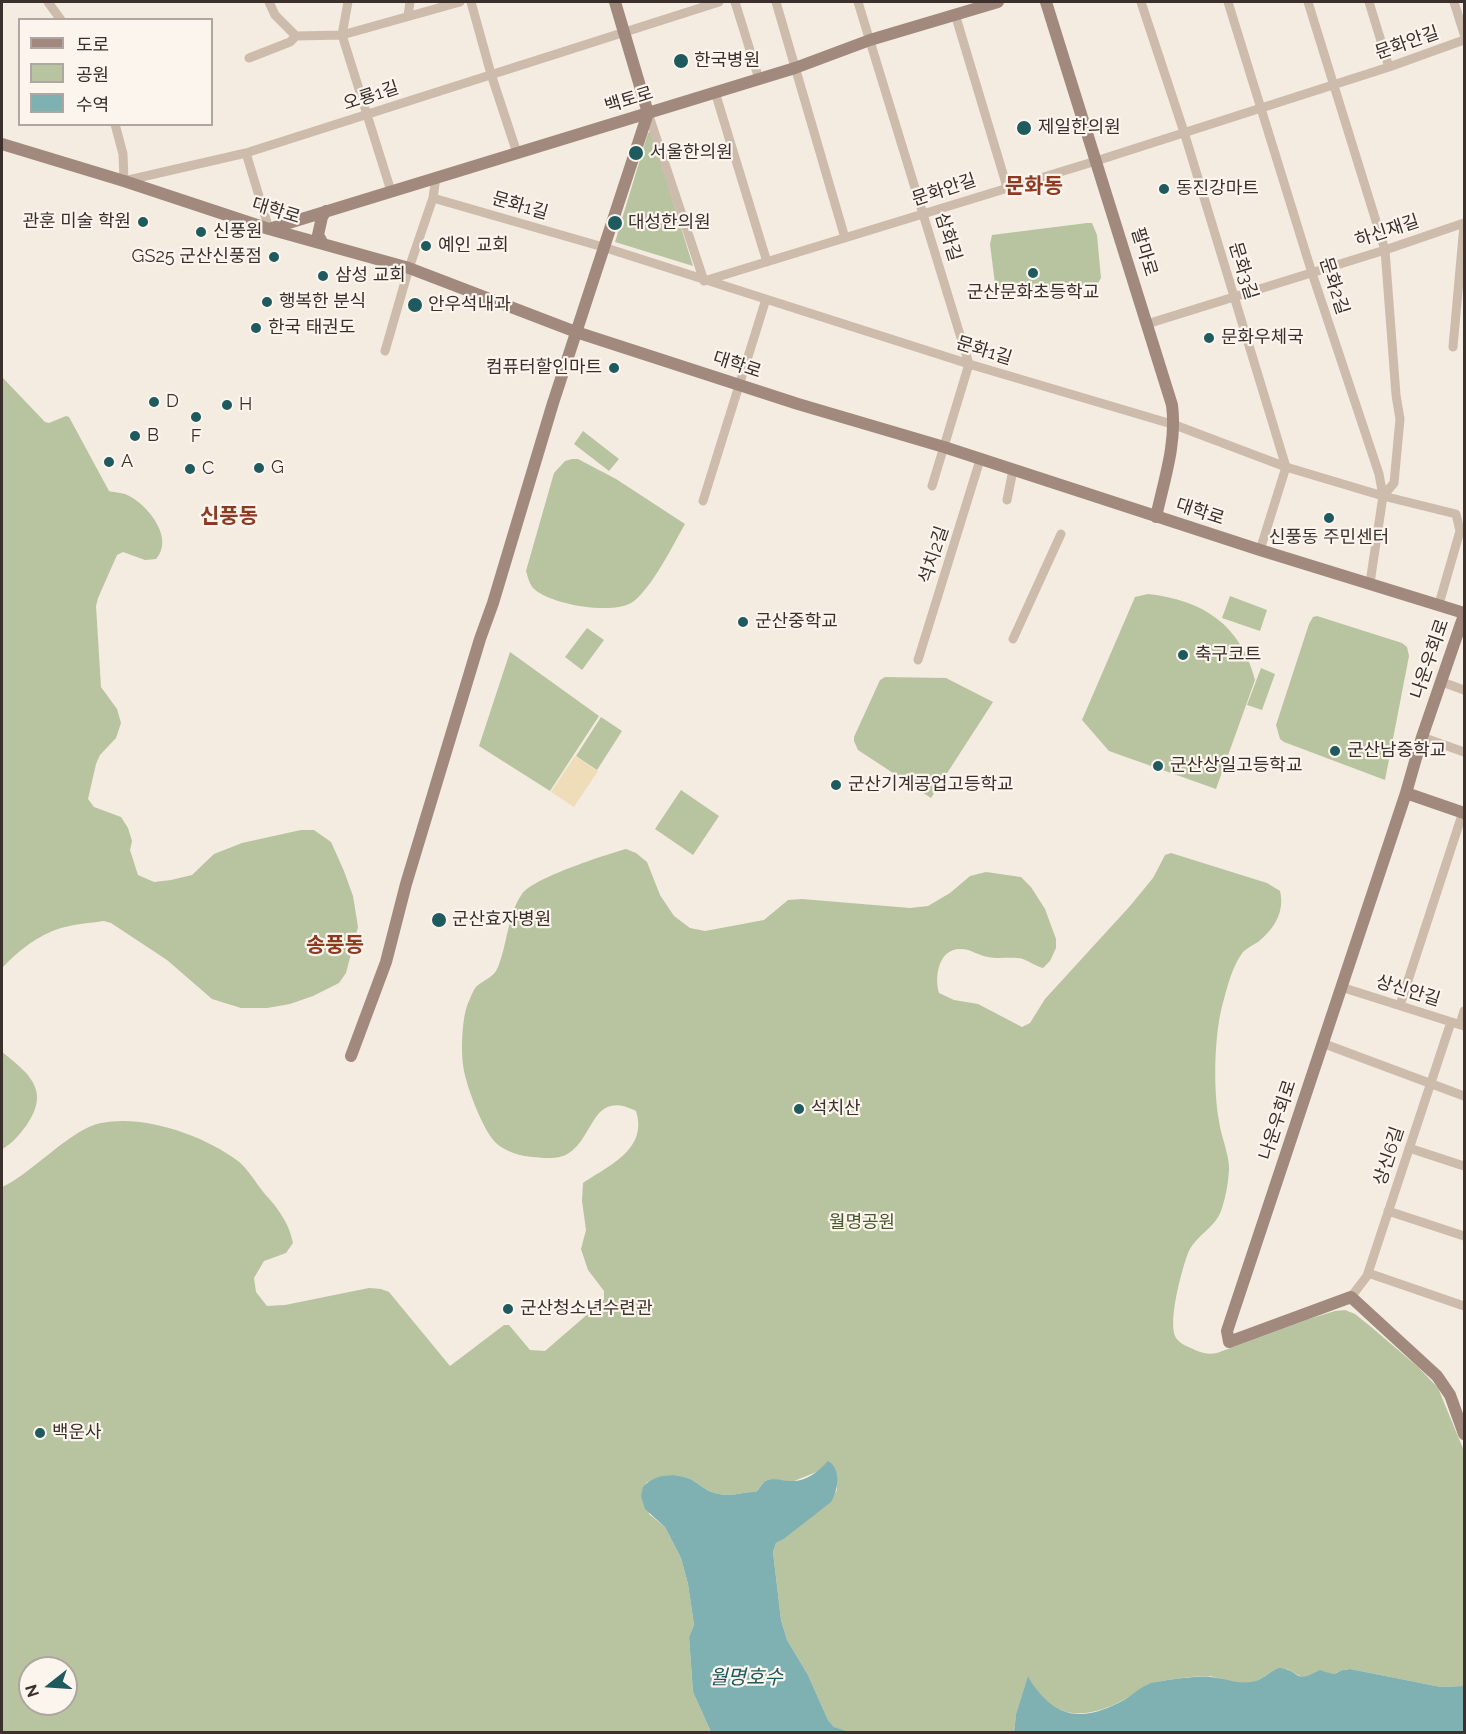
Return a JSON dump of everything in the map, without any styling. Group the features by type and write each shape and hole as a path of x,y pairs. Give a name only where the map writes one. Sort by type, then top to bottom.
{"street":[{"path":"48,2 60,18"},
{"path":"269,2 275,15 296,36"},
{"path":"348,2 342,35 392,191"},
{"path":"408,16 410,2"},
{"path":"249,58 290,42 296,36 342,35 460,2"},
{"path":"471,2 491,74 517,153"},
{"path":"615,2 648,113 704,281"},
{"name":"오룡1길","path":"124,181 246,153 368,115 701,4 719,2"},
{"path":"735,2 759,79"},
{"path":"777,2 845,238"},
{"name":"삼화길","path":"858,2 969,364"},
{"name":"백토로","path":"269,229 795,68 870,40 998,2"},
{"name":"팔마로","path":"1046,2 1172,405 1174,425 1172,444 1156,517"},
{"name":"문화3길","path":"1141,2 1184,132 1286,467"},
{"name":"문화2길","path":"1228,2 1312,273 1379,474 1383,496 1370,583"},
{"path":"1308,2 1335,83 1384,250 1400,419 1394,483 1383,496"},
{"path":"1369,2 1389,67"},
{"path":"1454,2 1464,34"},
{"path":"955,14 1007,187"},
{"name":"문화안길","path":"704,281 1096,161 1389,67 1464,40"},
{"path":"715,92 767,262"},
{"path":"351,1056 386,962 406,884 576,332 648,113"},
{"path":"116,126 123,154 124,181"},
{"name":"대학로","path":"2,144 269,229 409,268 576,332 944,447 1260,550 1439,604 1464,614"},
{"path":"246,153 269,229"},
{"path":"385,351 409,268 433,198 436,177"},
{"name":"문화1길","path":"433,198 603,247 969,364 1174,425 1286,467 1383,496 1456,514 1460,531 1439,604"},
{"path":"323,244 318,235 322,217 326,211"},
{"path":"1453,347 1464,224"},
{"name":"하신재길","path":"1147,324 1464,224"},
{"path":"703,501 766,299"},
{"path":"932,486 969,364"},
{"name":"석치2길","path":"918,660 980,460"},
{"path":"1260,550 1286,467"},
{"path":"1007,500 1013,470"},
{"path":"1013,639 1061,534"},
{"name":"나운우회로","path":"1352,1297 1229,1342 1227,1331 1464,614"},
{"path":"1442,682 1464,690"},
{"path":"1422,737 1464,752"},
{"path":"1400,1005 1463,812 1406,793"},
{"name":"상신안길","path":"1341,987 1459,1024"},
{"name":"상신6길","path":"1352,1297 1368,1273 1430,1085 1464,1011"},
{"path":"1322,1044 1464,1096"},
{"path":"1409,1148 1464,1166"},
{"path":"1388,1211 1464,1236"},
{"path":"1368,1273 1464,1306"},
{"path":"1352,1297 1437,1376 1450,1395 1464,1428"}],"green space":[{"path":"651,131 693,266 615,242 648,133"},
{"path":"1092,223 1097,235 1101,278 1098,283 1002,294 996,292 990,244 992,235"},
{"path":"2,377 45,422 69,417 109,491 126,494 138,502 152,516 161,533 161,551 156,559 145,560 123,552 117,555 98,598 96,606 101,687 117,709 121,723 116,738 100,755 96,764 88,799 94,807 121,817 132,841 130,850 138,875 154,882 192,875 214,854 242,843 301,830 314,830 331,842 353,896 358,927 346,973 339,983 290,1004 267,1008 241,1008 212,999 167,960 111,923 104,921 61,928 44,935 29,944 2,968"},
{"path":"583,431 619,459 609,471 574,444"},
{"path":"578,459 616,479 685,524 648,586 634,601 625,605 598,608 567,604 541,594 533,588 529,580 526,571 554,473 565,461"},
{"path":"1148,594 1186,602 1202,609 1229,630 1249,661 1255,680 1216,789 1109,751 1082,720 1135,597"},
{"path":"1230,596 1267,610 1260,631 1222,618"},
{"path":"1317,616 1402,643 1407,647 1409,656 1385,780 1280,739 1276,725 1309,624 1313,617"},
{"path":"587,628 604,640 582,670 565,657"},
{"path":"510,652 599,716 550,791 479,746"},
{"path":"1261,668 1275,674 1262,710 1247,705"},
{"path":"885,677 946,678 993,702 931,798 858,750 854,741 880,680"},
{"path":"601,717 622,731 597,770 576,756"},
{"path":"681,790 719,816 693,855 655,829"},
{"name":"월명공원","path":"626,849 636,853 647,862 660,895 674,916 690,928 705,931 764,920 788,900 802,899 910,908 928,906 950,893 970,876 986,872 1021,877 1031,887 1045,909 1056,939 1056,948 1050,961 1043,968 1020,958 992,958 965,949 954,950 943,958 937,979 939,993 954,1000 978,1004 1022,1027 1030,1023 1045,999 1130,906 1153,878 1165,855 1171,853 1267,883 1280,891 1281,906 1277,920 1264,937 1239,957 1227,987 1216,1043 1216,1093 1220,1127 1228,1160 1228,1183 1218,1217 1188,1253 1176,1296 1174,1331 1176,1338 1185,1345 1203,1353 1214,1354 1309,1319 1345,1310 1355,1314 1370,1326 1418,1367 1438,1388 1464,1451 1464,1686 1441,1687 1350,1669 1302,1677 1281,1669 1248,1683 1207,1676 1152,1683 1114,1705 1086,1713 1072,1713 1060,1710 1048,1703 1037,1692 1028,1677 1016,1714 1014,1732 843,1731 834,1727 828,1720 808,1675 787,1640 781,1620 773,1552 776,1543 830,1502 837,1490 837,1474 819,1471 794,1481 763,1483 756,1492 732,1495 715,1493 689,1479 677,1476 658,1478 646,1483 649,1514 665,1527 681,1558 688,1584 694,1625 689,1637 693,1692 711,1732 2,1732 2,1187 14,1181 64,1142 89,1127 101,1123 135,1121 172,1129 208,1143 238,1161 249,1172 286,1222 293,1243 286,1253 264,1261 254,1278 256,1292 267,1306 285,1305 369,1288 381,1289 389,1292 450,1366 504,1325 509,1325 530,1350 545,1351 604,1300 604,1291 588,1270 581,1249 586,1230 582,1201 583,1183 615,1162 632,1146 637,1136 636,1111 622,1106 611,1106 602,1110 578,1145 561,1157 528,1156 504,1149 491,1137 470,1093 463,1064 463,1023 474,990 492,976 498,967 514,910 522,894 554,874"},
{"path":"2,1052 21,1068 34,1084 37,1103 26,1126 12,1142 2,1149"}],"sand":[{"path":"575,756 598,771 574,807 551,792"}],"water":[{"name":"월명호수","path":"828,1461 837,1475 831,1502 776,1543 773,1552 781,1620 787,1640 808,1675 828,1720 834,1727 849,1732 711,1732 693,1692 689,1637 694,1625 688,1584 681,1558 665,1527 645,1509 641,1496 643,1487 654,1479 675,1475 689,1479 709,1491 721,1494 756,1492 763,1483 769,1480 796,1481 806,1478"},
{"path":"1279,1668 1301,1676 1320,1670 1334,1673 1350,1669 1441,1687 1464,1686 1464,1732 1014,1732 1016,1714 1028,1676 1037,1690 1053,1706 1073,1714 1083,1714 1093,1713 1114,1705 1151,1683 1205,1677 1251,1682"}],"place":[{"name":"한국병원","path":"681,61"},
{"name":"제일한의원","path":"1024,128"},
{"name":"서울한의원","path":"636,153"},
{"name":"동진강마트","path":"1164,189"},
{"name":"관훈 미술 학원","path":"143,222"},
{"name":"대성한의원","path":"615,223"},
{"name":"신풍원","path":"201,232"},
{"name":"예인 교회","path":"426,246"},
{"name":"GS25 군산신풍점","path":"274,257"},
{"name":"군산문화초등학교","path":"1033,273"},
{"name":"삼성 교회","path":"323,276"},
{"name":"행복한 분식","path":"267,302"},
{"name":"안우석내과","path":"415,305"},
{"name":"한국 태권도","path":"256,328"},
{"name":"문화우체국","path":"1209,338"},
{"name":"컴퓨터할인마트","path":"614,368"},
{"name":"D","path":"154,402"},
{"name":"H","path":"227,405"},
{"name":"F","path":"196,417"},
{"name":"B","path":"135,436"},
{"name":"A","path":"109,462"},
{"name":"G","path":"259,468"},
{"name":"C","path":"190,469"},
{"name":"신풍동 주민센터","path":"1329,518"},
{"name":"군산중학교","path":"743,622"},
{"name":"축구코트","path":"1183,655"},
{"name":"군산남중학교","path":"1335,751"},
{"name":"군산상일고등학교","path":"1158,766"},
{"name":"군산기계공업고등학교","path":"836,785"},
{"name":"군산효자병원","path":"439,920"},
{"name":"석치산","path":"799,1109"},
{"name":"군산청소년수련관","path":"508,1309"},
{"name":"백운사","path":"40,1433"}],"district":[{"name":"문화동","path":"1034,187"},
{"name":"신풍동","path":"229,517"},
{"name":"송풍동","path":"335,946"}]}
